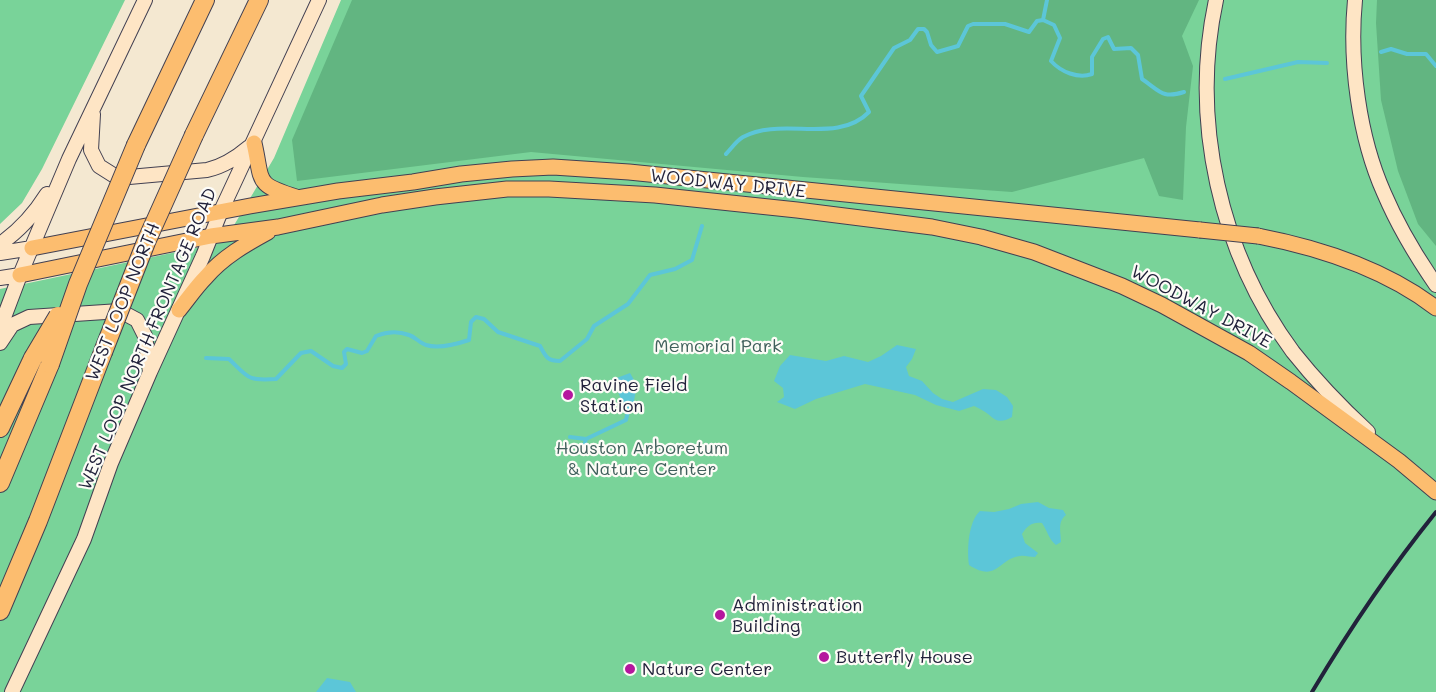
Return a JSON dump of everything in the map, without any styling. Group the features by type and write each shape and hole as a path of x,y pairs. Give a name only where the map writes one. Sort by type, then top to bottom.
{"highway":[{"path":"0,428 41,361 78,284 136,145 205,0"},
{"name":"WEST LOOP NORTH","path":"0,610 38,521 146,242 259,0"},
{"path":"0,483 41,361"}],"main road":[{"path":"0,328 69,159 145,0"},
{"name":"WEST LOOP NORTH FRONTAGE ROAD","path":"12,692 84,539 111,464 221,211 319,0"},
{"path":"1216,0 1209,47 1207,101 1212,154 1221,202 1246,273 1293,351 1323,388 1399,461"},
{"path":"1355,0 1353,48 1356,80 1359,109 1370,154 1383,191 1398,222 1436,285"},
{"path":"93,106 91,150 99,166 118,178 215,168 232,161 254,143 262,181 275,190 299,198"},
{"path":"0,244 17,231 39,207 69,159"},
{"name":"WOODWAY DRIVE","path":"0,253 299,198 461,174 553,167 629,172 1258,236 1289,242 1357,264 1426,300 1436,308"},
{"name":"WOODWAY DRIVE","path":"0,278 435,196 507,189 601,191 655,195 932,227 981,237 1034,252 1122,286 1162,305 1249,353 1399,461 1436,492"},
{"path":"797,189 797,210"},
{"path":"179,310 205,277 219,264 251,241 278,227"},
{"path":"0,342 12,325 29,317 120,310 137,320 145,336 150,372"}],"green space":[{"path":"0,0 125,0 42,169 22,203 0,224"},
{"name":"Memorial Park","path":"341,0 1436,0 1436,692 0,692 0,289 224,242 274,158"},
{"path":"352,0 1199,0 1182,36 1193,66 1186,127 1183,200 1159,196 1144,158 1012,192 803,177 531,152 297,181 292,140"},
{"path":"1377,0 1436,0 1436,246 1418,224 1398,171 1381,100 1376,23"}],"water":[{"path":"897,345 916,349 906,367 909,376 922,381 942,399 953,402 983,389 996,390 1007,397 1013,406 1012,417 999,421 974,406 959,411 936,405 915,395 865,384 816,399 795,409 777,402 784,397 783,388 774,381 780,366 790,355 826,361 844,356 868,362"},
{"path":"630,373 637,385 633,406 625,409 614,379"},
{"path":"1038,502 1049,508 1063,510 1066,515 1060,524 1061,542 1056,545 1053,542 1042,523 1033,524 1028,526 1022,534 1025,543 1038,553 1035,557 1013,558 992,571 986,572 969,565 968,544 971,529 980,511 994,512 1021,504"},
{"path":"327,678 350,682 356,692 316,692"}],"waterway":[{"path":"1043,20 1047,0"},
{"path":"726,154 740,139 758,131 825,129 856,122 869,112 861,96 894,48 910,40 918,29 924,29 927,32 931,45 937,52 958,46 968,26 973,24 1005,24 1029,32 1037,21 1043,20 1054,25 1060,38 1051,61 1065,71 1081,76 1092,74 1092,57 1103,39 1108,37 1114,49 1131,48 1138,55 1142,79 1157,90 1171,95 1184,92"},
{"path":"1381,52 1391,49 1407,54 1426,54 1436,66"},
{"path":"1225,79 1298,62 1327,63"},
{"path":"206,358 229,359 254,379 276,379 301,353 311,351 333,366 342,368 346,364 344,352 347,349 362,353 367,351 376,336 384,334 405,334 431,346 448,346 464,342 469,340 471,322 476,317 484,319 498,332 540,346 547,358 560,361 587,339 594,326 628,304 650,275 675,269 692,260 702,226"},
{"path":"570,437 586,439 583,450 586,439 626,420 629,407"}],"railway":[{"path":"1312,692 1371,600 1402,555 1436,512"}],"place":[{"name":"Ravine Field Station","path":"568,395"},
{"name":"Administration Building","path":"720,615"},
{"name":"Butterfly House","path":"824,657"},
{"name":"Nature Center","path":"630,669"}],"park label":[{"name":"Houston Arboretum & Nature Center","path":"642,458"}]}
